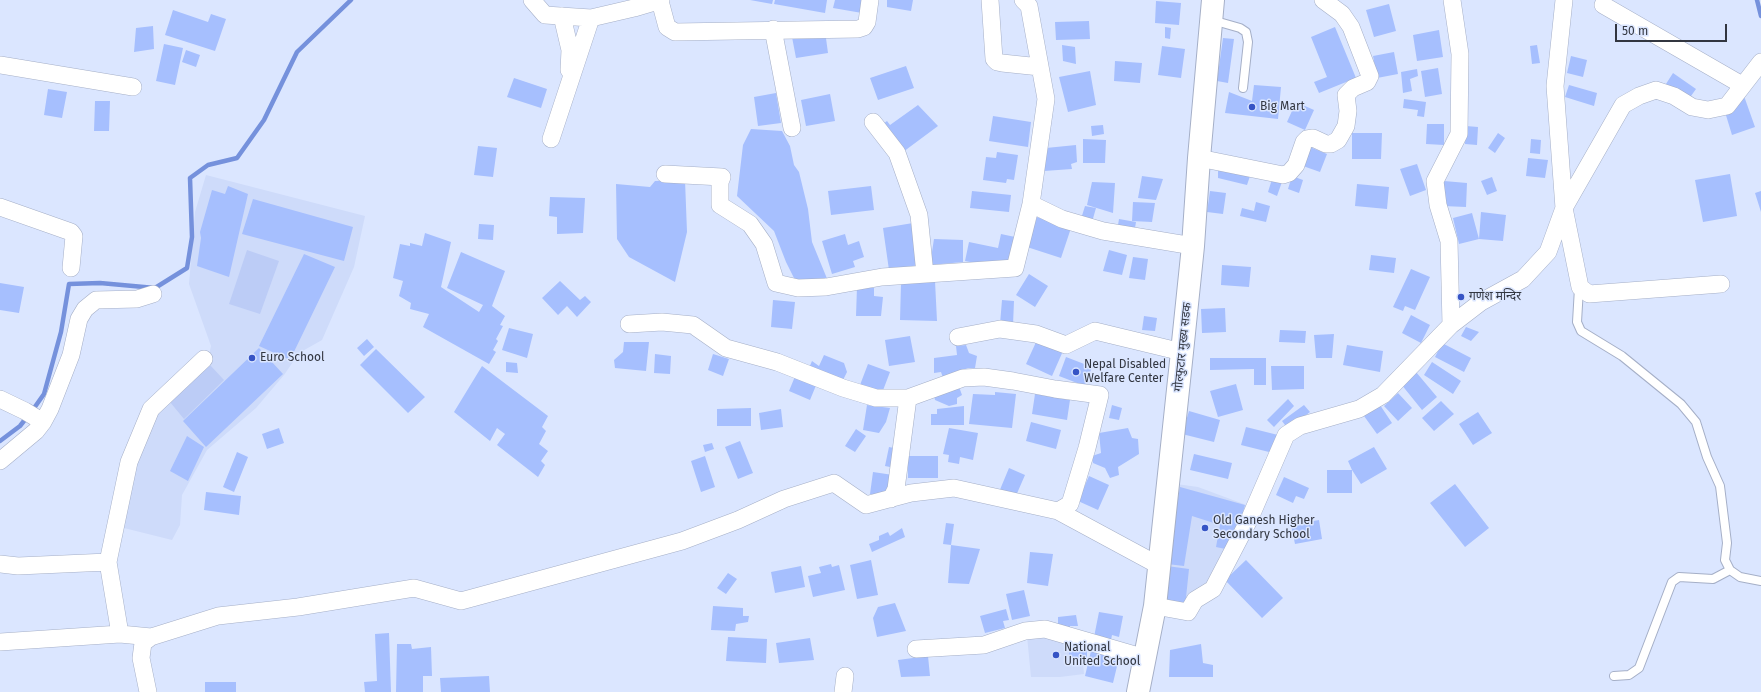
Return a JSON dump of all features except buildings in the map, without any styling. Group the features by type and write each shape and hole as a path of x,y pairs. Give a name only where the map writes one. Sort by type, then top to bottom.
{"main road":[{"name":"गोल्फुटार मुख्य सडक","path":"1138,692 1155,606 1158,565 1193,246 1212,10"}],"street":[{"path":"532,0 545,15 591,18 660,1 667,27 675,32 773,29 858,29 864,27 867,22 870,0"},
{"path":"990,0 994,59 997,62 1002,63 1040,67"},
{"path":"665,174 722,177 720,182 720,205 750,224 764,244 776,283 798,288 826,287 882,277 1015,268 1031,204 1046,99 1029,6 1023,0"},
{"path":"1199,158 1283,175 1290,174 1296,165 1304,142 1307,140 1313,138 1326,144 1331,144 1338,140 1346,126 1348,111 1346,95 1353,88 1367,82 1370,76 1351,27 1342,14 1323,0"},
{"path":"1451,325 1449,241 1438,204 1435,182 1459,134 1460,54 1452,0"},
{"path":"1564,0 1555,86 1564,208 1580,287 1589,294 1721,284"},
{"path":"1603,5 1742,86"},
{"path":"562,16 570,50 570,80"},
{"path":"551,139 591,18"},
{"path":"773,29 792,128"},
{"path":"1155,606 1188,612 1195,600 1213,589 1250,518 1286,436 1300,426 1359,410 1383,395 1451,325 1481,302 1522,279 1548,252 1564,208 1623,105 1639,96 1656,90 1674,96 1692,108 1708,110 1726,106 1761,62"},
{"path":"0,65 133,87"},
{"path":"873,122 897,153 919,215 925,274"},
{"path":"1031,204 1062,219 1102,231 1193,246"},
{"path":"0,207 71,232 74,236 71,268"},
{"path":"0,461 36,431 50,409 70,355 79,320 85,309 96,300 137,299 152,294"},
{"path":"629,324 662,322 693,325 726,348 777,362 843,388 876,398 908,398 963,378 1013,381 1100,396 1087,448 1070,504 1058,511"},
{"path":"958,337 1000,329 1036,334 1066,344 1095,331 1182,352"},
{"path":"120,634 108,562 129,462 151,409 204,359"},
{"path":"891,499 896,489 908,398"},
{"path":"0,399 25,410 42,421"},
{"path":"148,692 141,658 143,643 151,637 218,616 298,607 414,588 461,601 682,541 738,520 784,499 834,483 866,505 911,493 954,488 1058,511 1158,565"},
{"path":"0,564 18,566 108,562"},
{"path":"916,649 984,645 1025,631 1045,629 1145,658"},
{"path":"0,642 120,634 151,637"}],"lane":[{"path":"1212,10 1246,32 1248,42 1243,88"},
{"path":"1580,287 1577,322 1581,331 1622,356 1681,404 1696,422 1707,457 1720,486 1727,543 1725,560 1730,570 1740,577 1761,581"},
{"path":"1614,676 1629,675 1639,668 1672,582 1679,577 1713,579 1730,570"}],"shaded area":[{"name":"Euro School","path":"206,175 365,216 354,267 322,340 299,353 284,375 256,408 207,450 182,495 180,525 172,540 116,526 150,418 207,363 211,346 189,284 195,212"},
{"path":"247,250 279,261 260,314 229,304"},
{"path":"209,364 224,380 184,419 170,402"},
{"name":"Old Ganesh Higher Secondary School","path":"1176,484 1198,487 1249,506 1212,585 1185,609 1159,604"},
{"name":"National United School","path":"1080,632 1084,674 1060,677 1031,677 1027,636"}],"waterway":[{"path":"32,411 44,394 61,332 69,284 100,283 155,288 187,268 192,237 190,178 208,165 237,158 264,120 297,52 351,0"},
{"path":"1757,0 1761,16"},
{"path":"0,441 20,426 27,417"}],"place":[{"name":"Big Mart","path":"1252,107"},
{"name":"गणेश मन्दिर","path":"1461,297"},
{"name":"Euro School","path":"252,358"},
{"name":"Nepal Disabled Welfare Center","path":"1076,372"},
{"name":"Old Ganesh Higher Secondary School","path":"1205,528"},
{"name":"National United School","path":"1056,655"}]}
